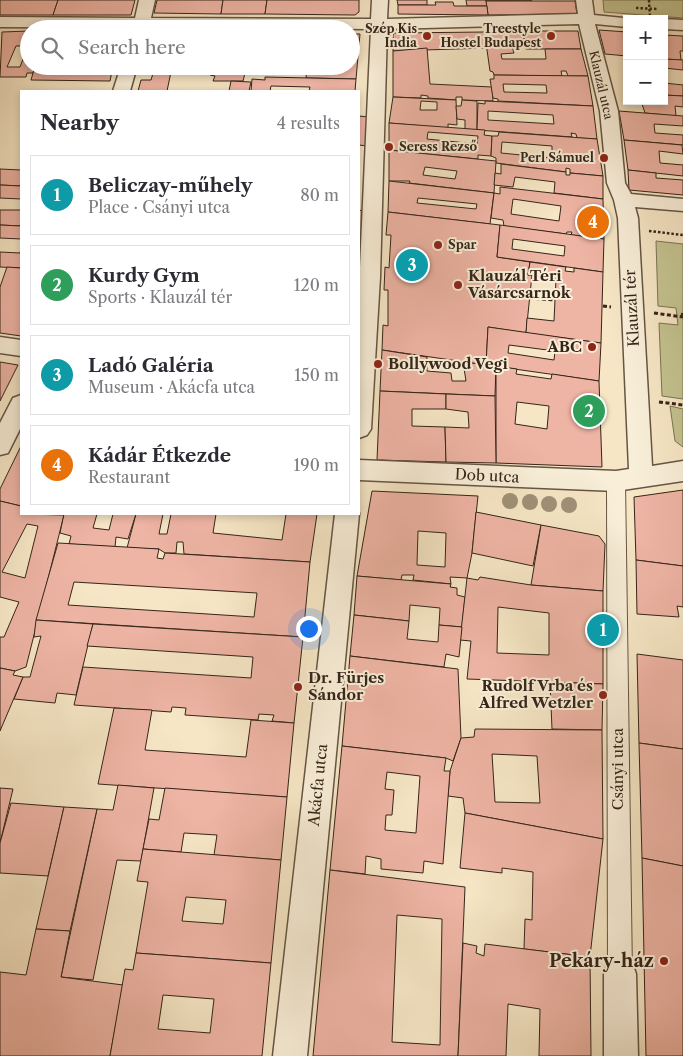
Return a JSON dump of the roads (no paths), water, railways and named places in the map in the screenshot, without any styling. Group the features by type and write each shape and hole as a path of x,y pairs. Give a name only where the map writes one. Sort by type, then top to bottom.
{"street":[{"path":"142,20 147,0"},
{"path":"360,415 370,277 380,0"},
{"name":"Klauzál utca","path":"584,0 586,19 609,111 616,183 624,200"},
{"path":"360,24 586,19 623,22"},
{"path":"0,22 20,23"},
{"path":"668,24 683,25"},
{"path":"122,90 126,75"},
{"path":"624,200 683,205"},
{"name":"Klauzál tér","path":"624,200 628,218 642,477"},
{"path":"0,345 20,348"},
{"path":"0,446 20,406"},
{"name":"Dob utca","path":"360,470 616,481"},
{"path":"616,481 683,470"},
{"name":"Csányi utca","path":"616,481 621,1056"},
{"name":"Akácfa utca","path":"290,1056 347,515"}],"place":[{"name":"Szép Kis India","path":"427,36"},
{"name":"Treestyle Hostel Budapest","path":"551,36"},
{"name":"Seress Rezső","path":"389,147"},
{"name":"Perl Sámuel","path":"604,158"},
{"name":"Kádár Étkezde","path":"593,222"},
{"name":"Spar","path":"438,245"},
{"name":"Ladó Galéria","path":"412,265"},
{"name":"Klauzál Téri Vásárcsarnok","path":"458,285"},
{"name":"ABC","path":"592,347"},
{"name":"Bollywood Vegi","path":"378,364"},
{"name":"Kurdy Gym","path":"589,411"},
{"name":"Beliczay-műhely","path":"603,630"},
{"name":"Dr. Fürjes Sándor","path":"298,687"},
{"name":"Rudolf Vrba és Alfred Wetzler","path":"603,695"},
{"name":"Pekáry-ház","path":"664,961"}]}
